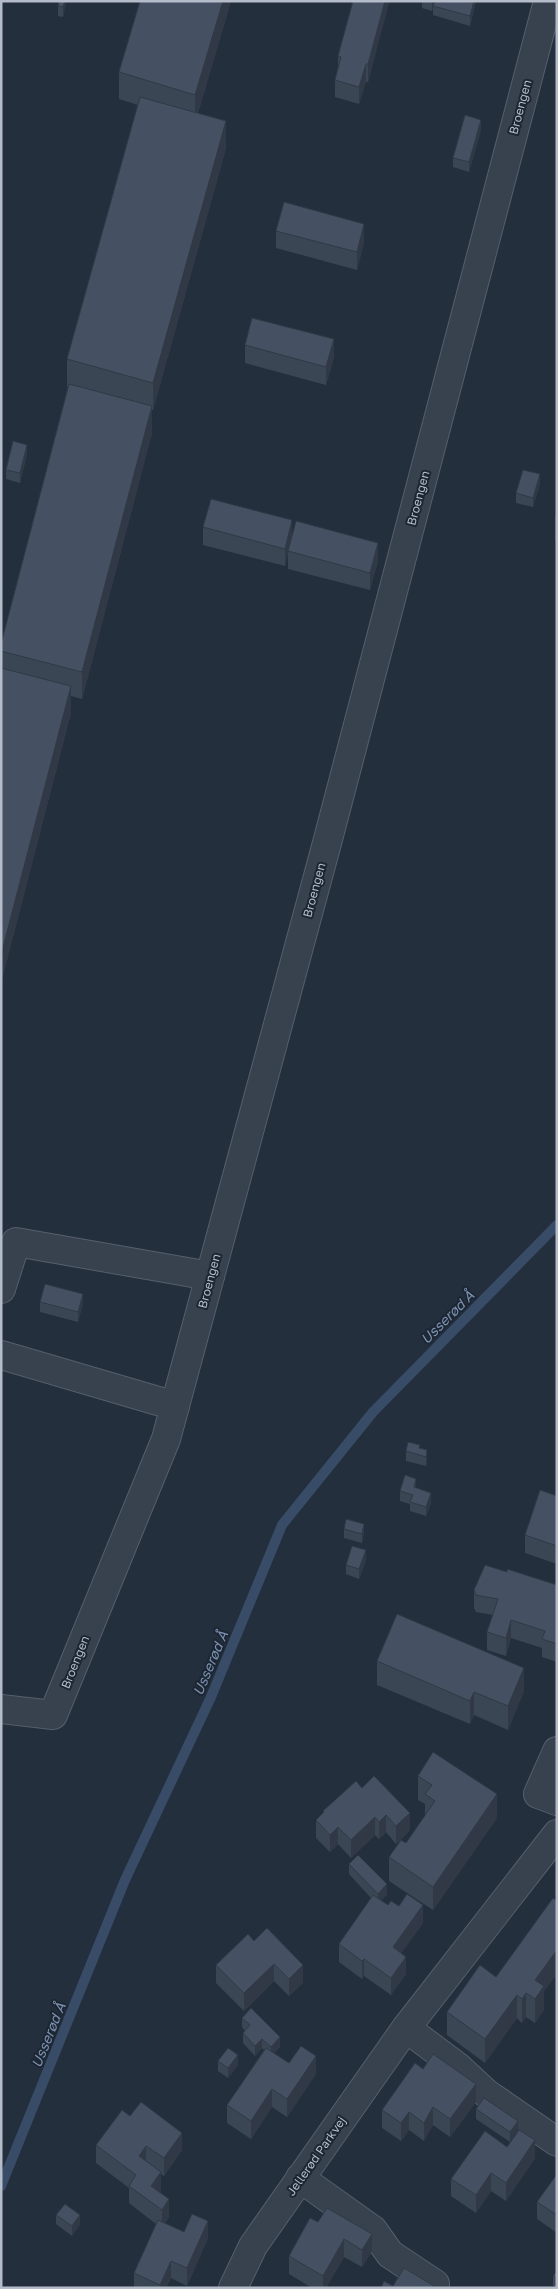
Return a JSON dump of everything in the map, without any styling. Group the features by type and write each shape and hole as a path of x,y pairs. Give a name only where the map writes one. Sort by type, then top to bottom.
{"street":[{"name":"Broengen","path":"1,1709 53,1715 166,1439 332,827 550,8"},
{"path":"1,1289 16,1242 210,1276"},
{"path":"1,1355 175,1406"},
{"path":"548,1798 557,1751"},
{"name":"Jellerød Parkvej","path":"233,2288 253,2246 406,2028 557,1834"},
{"path":"406,2028 458,2067 486,2093 557,2142"},
{"path":"300,2178 373,2230 390,2254 436,2284"}],"building":[{"path":"59,1 65,1 63,7 58,6"},
{"path":"140,1 223,1 195,95 119,72"},
{"path":"353,1 385,1 368,64 366,64 359,87 335,80 341,57 338,56"},
{"path":"435,1 474,1 470,16 433,6"},
{"path":"140,97 226,121 153,383 67,359"},
{"path":"465,115 481,120 469,162 453,158"},
{"path":"284,202 364,224 357,252 276,231"},
{"path":"252,318 334,339 326,367 245,345"},
{"path":"69,384 152,406 82,672 1,651 1,644"},
{"path":"13,441 27,445 20,473 6,470"},
{"path":"523,470 540,474 533,498 516,493"},
{"path":"211,499 292,520 285,549 203,527"},
{"path":"296,521 378,543 370,573 288,551"},
{"path":"1,668 71,686 1,955"},
{"path":"45,1284 83,1294 78,1312 40,1302"},
{"path":"408,1442 420,1445 419,1448 427,1450 426,1457 406,1451"},
{"path":"405,1475 416,1479 414,1487 431,1493 426,1507 410,1502 413,1495 400,1491"},
{"path":"540,1490 557,1496 557,1546 525,1535"},
{"path":"346,1519 364,1524 362,1534 344,1529"},
{"path":"352,1546 366,1550 359,1569 346,1565"},
{"path":"485,1565 507,1572 507,1569 557,1585 557,1644 542,1639 545,1631 511,1620 506,1638 487,1632 498,1599 476,1595 474,1590"},
{"path":"397,1614 524,1668 508,1706 474,1692 470,1701 377,1661"},
{"path":"433,1752 497,1794 433,1887 389,1857 401,1840 406,1843 435,1801 425,1794 432,1785 418,1776"},
{"path":"374,1776 410,1813 396,1826 386,1815 379,1822 375,1817 351,1840 338,1827 330,1835 316,1820 323,1811 356,1781 362,1788"},
{"path":"358,1855 387,1884 378,1894 349,1864"},
{"path":"407,1894 423,1905 393,1947 406,1957 391,1978 364,1959 362,1961 339,1944 373,1895 388,1905 391,1901 399,1906"},
{"path":"553,1898 557,1901 557,1950 535,1980 544,1986 535,1999 526,1993 522,1999 517,1995 485,2039 447,2012 480,1965 496,1977"},
{"path":"267,1928 303,1965 289,1979 274,1964 244,1993 216,1965 248,1934 254,1941"},
{"path":"251,2008 280,2037 271,2047 262,2039 255,2046 243,2033 250,2025 242,2018"},
{"path":"301,2046 316,2056 287,2099 272,2089 251,2121 227,2105 266,2048 289,2063"},
{"path":"228,2048 238,2055 228,2068 218,2061"},
{"path":"433,2054 476,2084 450,2119 433,2107 424,2123 409,2112 401,2123 382,2110 415,2063 423,2069"},
{"path":"484,2098 518,2121 510,2132 476,2109"},
{"path":"141,2102 182,2133 164,2158 146,2146 139,2156 161,2172 151,2186 169,2199 162,2210 129,2186 136,2175 96,2145 122,2110 130,2116"},
{"path":"519,2130 535,2140 506,2183 491,2173 476,2195 451,2179 485,2131 507,2147"},
{"path":"557,2174 557,2215 537,2202"},
{"path":"65,2204 80,2215 72,2226 56,2215"},
{"path":"327,2208 372,2234 362,2250 344,2239 323,2276 289,2256 310,2218 318,2222"},
{"path":"192,2214 208,2221 187,2268 171,2261 160,2285 134,2273 158,2220 184,2232"},
{"path":"404,2268 434,2286 433,2288 381,2288 384,2281 393,2286"},
{"path":"557,2271 557,2279 553,2276"}],"waterway":[{"name":"Usserød Å","path":"1,2186 125,1880 211,1697 282,1525 373,1412 557,1225"}]}
